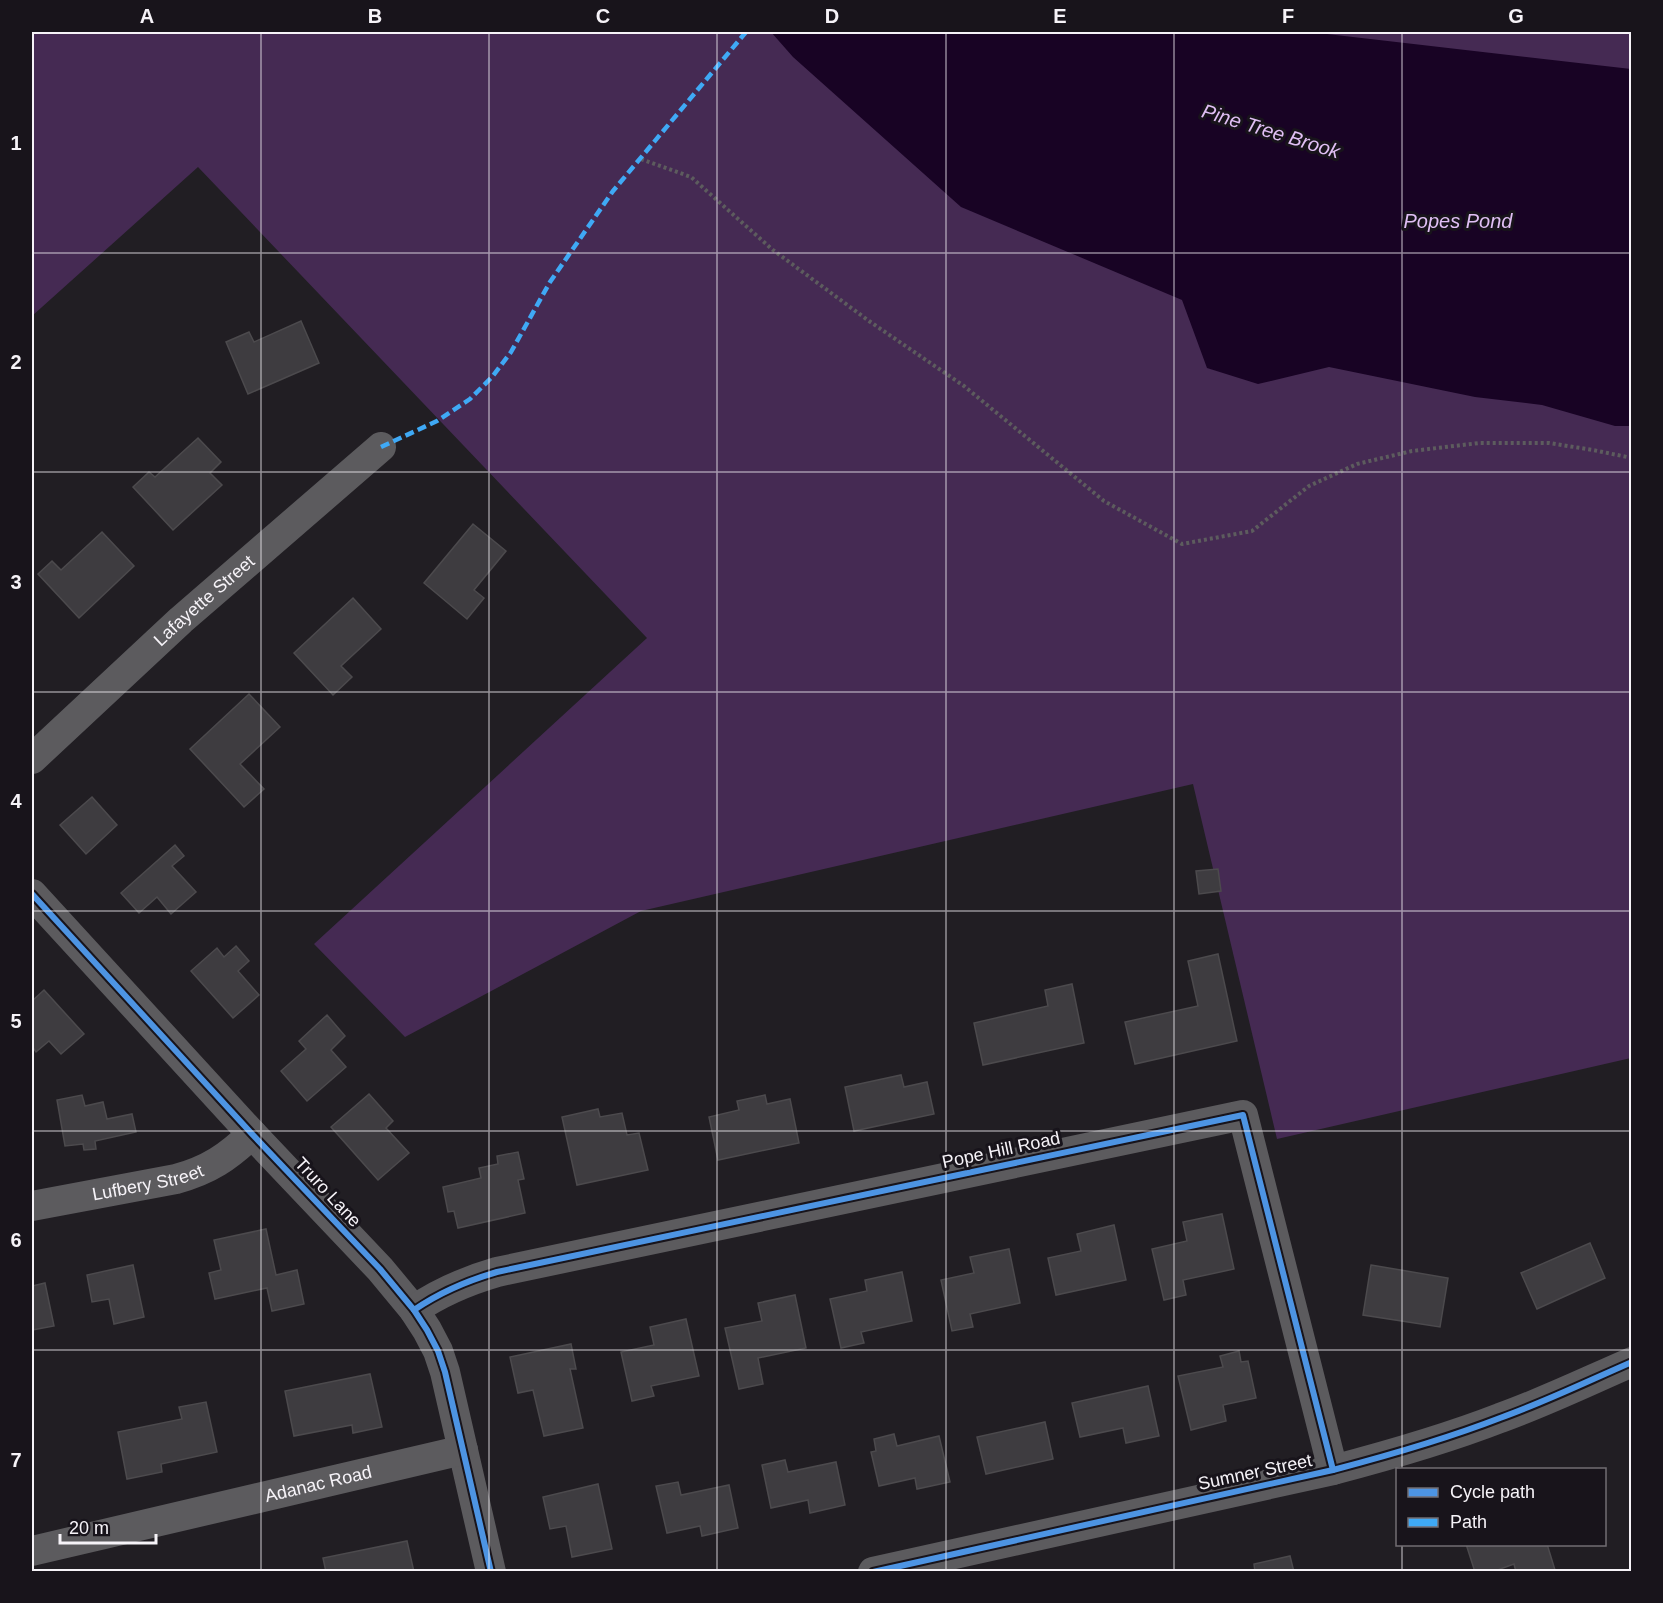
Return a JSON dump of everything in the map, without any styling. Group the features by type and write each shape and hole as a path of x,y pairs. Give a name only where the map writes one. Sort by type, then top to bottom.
{"street":[{"name":"Lafayette Street","path":"32,759 182,620 381,447"},
{"name":"Truro Lane","path":"32,894 252,1134 380,1269 414,1310 438,1351 445,1372 491,1572"},
{"name":"Pope Hill Road","path":"414,1310 450,1288 497,1272 1243,1114 1333,1470"},
{"name":"Lufbery Street","path":"32,1206 195,1174 228,1156 252,1134"},
{"name":"Sumner Street","path":"873,1572 1333,1470 1428,1444 1502,1418 1632,1362"},
{"name":"Adanac Road","path":"32,1551 464,1450"}],"path":[{"path":"641,159 691,177 773,250 869,321 964,386 1104,501 1182,543 1252,531 1309,486 1357,464 1412,451 1479,443 1549,443 1632,458"}],"shaded area":[{"path":"32,32 1631,32 1631,1058 1277,1139 1193,784 641,911 405,1037 314,944 647,638 198,167 32,316"}],"water":[{"name":"Popes Pond","path":"771,32 1316,32 1631,69 1631,426 1615,426 1542,405 1475,397 1329,367 1258,384 1207,368 1182,300 961,207 793,57"}],"building":[{"path":"301,321 319,363 248,394 226,342 249,332 254,342"},
{"path":"198,438 221,462 210,473 222,485 173,530 133,487 149,472 155,477"},
{"path":"473,524 506,551 474,590 484,598 467,619 424,583"},
{"path":"102,532 134,566 79,618 38,574 52,561 61,570"},
{"path":"353,598 381,629 341,666 352,677 333,695 294,653"},
{"path":"249,694 280,727 240,764 264,789 244,807 190,749"},
{"path":"92,797 117,825 86,854 60,825"},
{"path":"175,845 184,856 172,866 196,892 171,914 157,897 139,913 121,893"},
{"path":"1218,869 1221,891 1199,894 1196,871"},
{"path":"236,946 249,961 238,971 259,995 233,1018 191,971 217,948 224,957"},
{"path":"1218,954 1237,1041 1135,1064 1125,1022 1198,1006 1188,961"},
{"path":"1072,984 1084,1043 983,1065 974,1023 1048,1006 1045,990"},
{"path":"44,990 84,1034 61,1054 49,1041 36,1052 32,1046 32,1001"},
{"path":"327,1015 345,1036 331,1050 346,1067 307,1101 281,1071 306,1049 299,1041"},
{"path":"901,1075 904,1087 927,1082 934,1114 854,1131 845,1087"},
{"path":"369,1094 393,1121 386,1128 409,1153 378,1180 331,1127"},
{"path":"82,1095 85,1106 103,1102 107,1119 132,1114 136,1132 95,1141 96,1149 84,1150 83,1144 65,1146 57,1100"},
{"path":"765,1095 767,1104 790,1099 799,1143 718,1160 709,1117 739,1110 737,1101"},
{"path":"598,1109 600,1117 622,1113 627,1135 639,1133 648,1170 577,1185 562,1117"},
{"path":"518,1152 524,1179 518,1180 525,1213 458,1228 454,1211 448,1212 443,1187 481,1178 479,1168 498,1164 497,1156"},
{"path":"1222,1214 1234,1269 1183,1280 1186,1295 1164,1300 1152,1249 1187,1241 1183,1222"},
{"path":"1114,1225 1126,1280 1056,1295 1048,1258 1081,1251 1077,1234"},
{"path":"266,1229 276,1275 297,1270 304,1304 272,1311 267,1288 215,1299 209,1273 221,1270 214,1240"},
{"path":"1590,1243 1605,1278 1537,1309 1521,1273"},
{"path":"1009,1249 1020,1303 970,1314 973,1327 952,1331 941,1280 974,1273 970,1257"},
{"path":"133,1265 144,1317 114,1324 109,1299 92,1302 87,1275"},
{"path":"1371,1265 1448,1278 1440,1327 1363,1315"},
{"path":"902,1272 912,1321 861,1332 864,1343 841,1348 830,1299 867,1291 865,1280"},
{"path":"45,1283 54,1326 32,1330 32,1286"},
{"path":"795,1295 806,1348 758,1358 763,1384 739,1389 725,1328 762,1321 758,1303"},
{"path":"686,1319 699,1376 651,1386 654,1396 632,1401 621,1352 654,1345 650,1327"},
{"path":"571,1344 576,1369 570,1369 583,1428 544,1436 533,1390 518,1393 510,1357"},
{"path":"1239,1351 1241,1362 1248,1361 1256,1398 1223,1405 1226,1421 1191,1430 1178,1376 1223,1367 1220,1356"},
{"path":"370,1374 382,1427 353,1433 352,1425 294,1436 285,1391"},
{"path":"1148,1386 1159,1436 1126,1443 1123,1428 1080,1437 1072,1403"},
{"path":"206,1402 217,1452 161,1464 162,1472 127,1479 118,1432 182,1419 179,1407"},
{"path":"1045,1422 1053,1459 986,1474 977,1437"},
{"path":"894,1434 897,1446 939,1436 950,1482 917,1489 915,1478 879,1486 871,1452 876,1451 874,1439"},
{"path":"785,1460 788,1472 836,1462 845,1505 810,1513 808,1500 771,1508 762,1465"},
{"path":"678,1482 681,1495 729,1485 738,1528 702,1536 700,1526 667,1533 656,1486"},
{"path":"598,1484 612,1549 572,1557 566,1526 550,1529 543,1497"},
{"path":"407,1541 414,1572 326,1572 323,1558"},
{"path":"1467,1546 1548,1546 1555,1570 1516,1572 1514,1564 1492,1572 1475,1572"},
{"path":"1290,1556 1294,1572 1255,1572 1254,1564"}],"marked path":[{"path":"381,447 437,421 470,399 492,377 511,352 550,282 613,191 746,32"}],"cycle path":[{"path":"32,894 252,1134 380,1269 414,1310 438,1351 445,1372 491,1572"},
{"path":"414,1310 454,1288 497,1272 1243,1115 1333,1470"},
{"path":"873,1572 1333,1470 1480,1426 1632,1362"}],"water label":[{"name":"Pine Tree Brook","path":"1271,131"}]}
